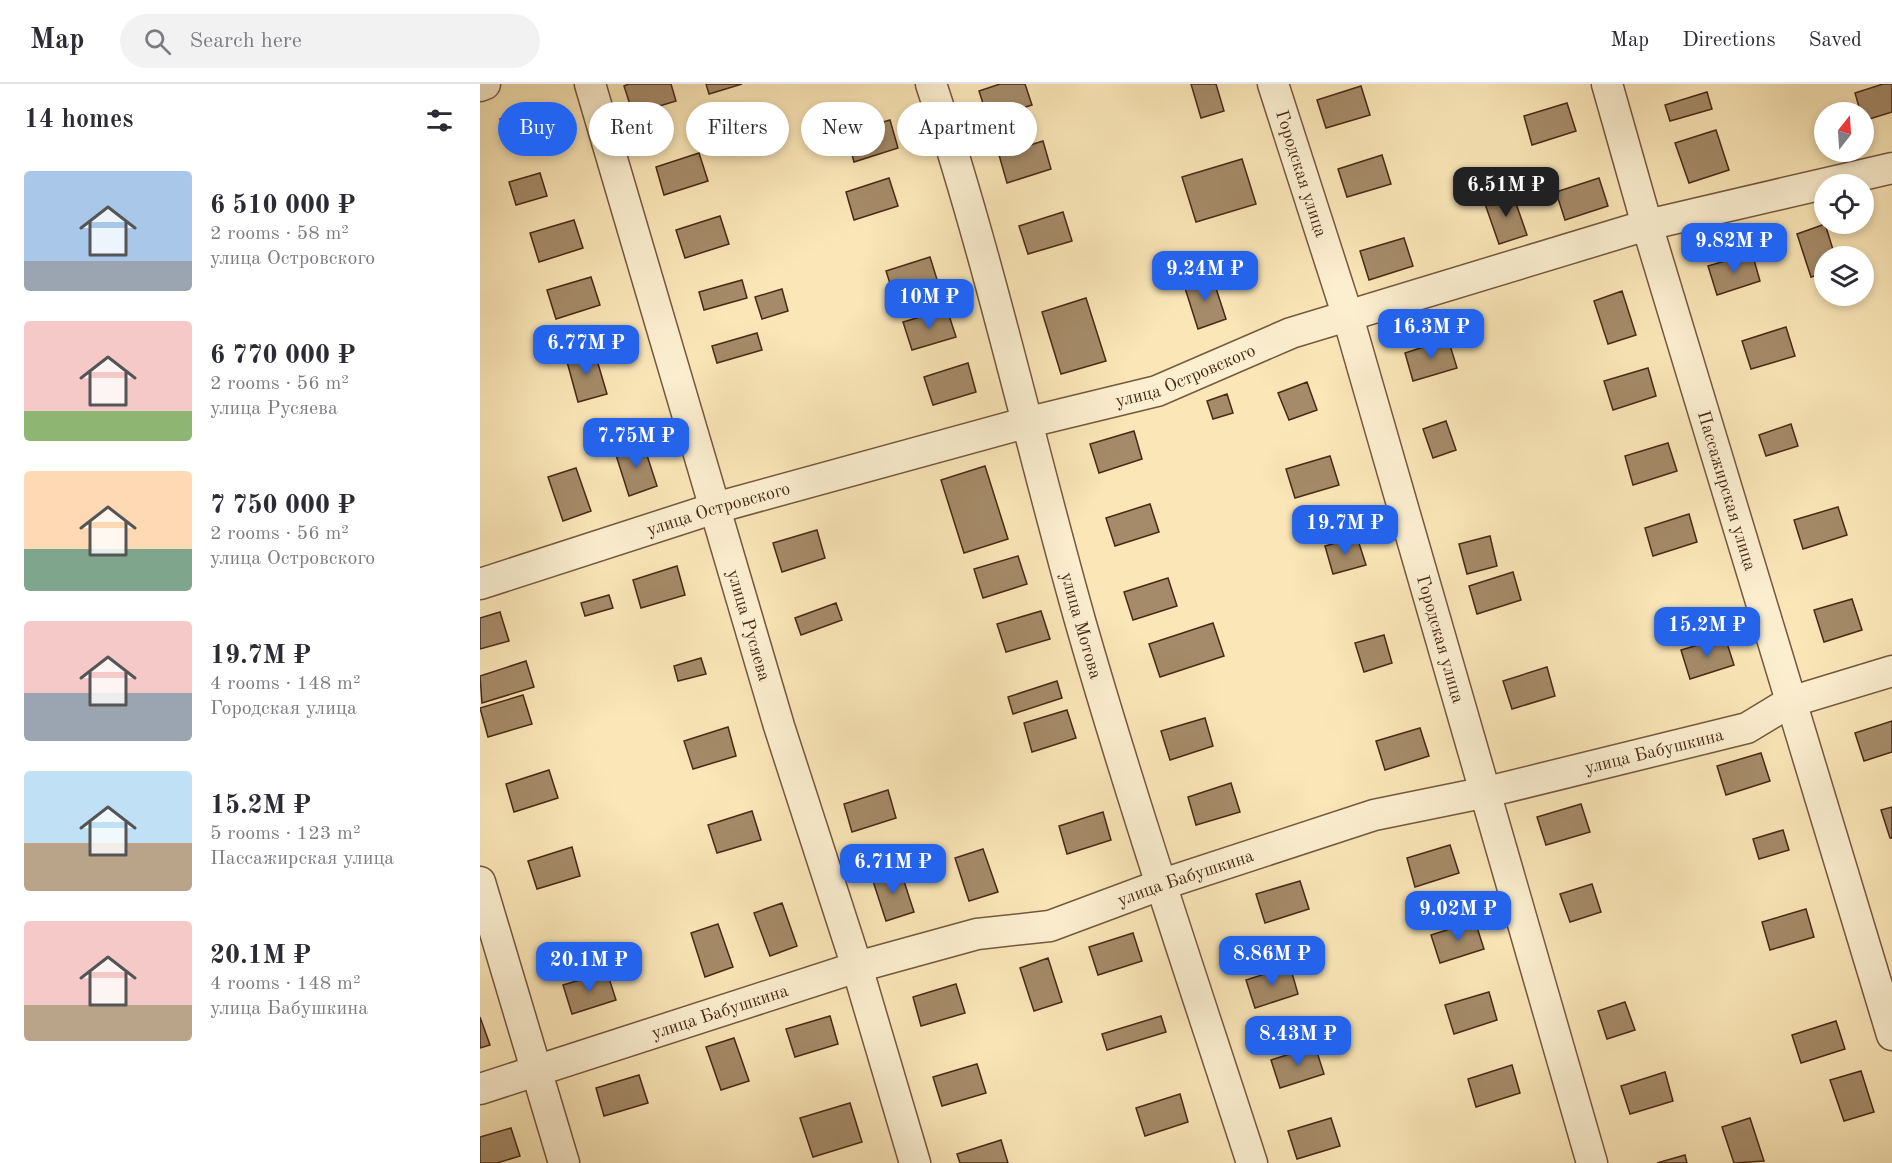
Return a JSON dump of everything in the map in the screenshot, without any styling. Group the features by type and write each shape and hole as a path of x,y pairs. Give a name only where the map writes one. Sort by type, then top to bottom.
{"street":[{"path":"480,86 485,84"},
{"name":"улица Русяева","path":"590,84 779,726 857,967 915,1163"},
{"name":"улица Мотова","path":"931,84 964,185 1025,423 1081,622 1160,885 1252,1163"},
{"name":"Городская улица","path":"1273,84 1348,317 1592,1163"},
{"name":"Пассажирская улица","path":"1607,84 1647,225 1892,1035"},
{"name":"улица Островского","path":"480,585 715,508 1025,423 1157,391 1291,333 1647,225 1892,168"},
{"name":"улица Бабушкина","path":"480,1089 857,967 977,934 1050,926 1160,885 1374,815 1486,792 1747,728 1790,702 1892,671"},
{"path":"480,882 564,1163"}],"building":[{"path":"671,84 676,101 629,102 624,86"},
{"path":"706,84 742,84 709,94"},
{"path":"1000,84 1025,84 1031,102 983,102 979,91"},
{"path":"1191,84 1216,84 1224,111 1201,118"},
{"path":"1883,84 1892,84 1892,112 1874,118 1874,102 1858,102 1855,93"},
{"path":"1361,86 1370,115 1326,128 1317,100"},
{"path":"1707,92 1712,109 1670,121 1665,105"},
{"path":"1567,103 1576,131 1532,145 1524,116"},
{"path":"890,120 897,148 885,152 885,121"},
{"path":"1716,130 1729,170 1689,183 1675,143"},
{"path":"1043,141 1051,169 1007,183 999,156 1037,156 1037,143"},
{"path":"1382,155 1391,184 1347,197 1338,169"},
{"path":"690,156 700,156 708,181 664,195 656,167"},
{"path":"852,156 873,156 854,162"},
{"path":"1242,159 1256,204 1196,222 1182,177"},
{"path":"540,173 547,196 516,205 509,182"},
{"path":"889,178 898,206 854,220 846,192"},
{"path":"1599,178 1608,206 1565,220 1556,192"},
{"path":"1512,192 1527,235 1499,244 1484,201"},
{"path":"1063,212 1072,241 1028,254 1019,226"},
{"path":"720,216 729,244 685,258 676,230"},
{"path":"574,220 583,248 539,262 530,233"},
{"path":"1814,228 1814,234 1828,234 1832,246 1814,246 1814,276 1811,277 1797,234"},
{"path":"1404,238 1413,266 1369,280 1360,251"},
{"path":"1752,253 1760,281 1717,295 1708,266"},
{"path":"930,257 939,286 895,299 886,271"},
{"path":"1212,276 1226,319 1198,329 1184,285"},
{"path":"591,277 600,305 556,319 547,290"},
{"path":"742,280 747,298 704,310 699,292"},
{"path":"782,289 788,311 762,319 755,297"},
{"path":"1622,291 1636,335 1608,344 1594,301"},
{"path":"1086,298 1106,361 1061,374 1042,312"},
{"path":"947,309 956,337 912,350 903,322"},
{"path":"1786,327 1795,356 1751,369 1742,341"},
{"path":"757,333 762,350 717,363 712,346"},
{"path":"1448,339 1457,368 1413,381 1405,353"},
{"path":"594,350 607,394 578,402 566,358"},
{"path":"968,363 976,392 933,405 924,377"},
{"path":"1648,368 1656,396 1613,410 1604,381"},
{"path":"1307,382 1317,410 1289,420 1278,393"},
{"path":"1227,394 1233,413 1213,419 1207,401"},
{"path":"1446,421 1456,450 1433,458 1423,429"},
{"path":"1791,424 1798,446 1766,456 1759,435"},
{"path":"1134,431 1142,459 1099,473 1090,444"},
{"path":"643,443 657,486 629,496 615,452"},
{"path":"1668,443 1677,471 1633,485 1625,456"},
{"path":"1330,456 1339,485 1295,498 1286,469"},
{"path":"985,466 1008,539 964,553 941,480"},
{"path":"576,468 591,511 563,521 548,477"},
{"path":"1150,504 1159,532 1115,546 1106,518"},
{"path":"1838,507 1847,535 1803,549 1794,520"},
{"path":"1689,514 1697,542 1653,556 1645,528"},
{"path":"817,530 825,558 782,572 773,543"},
{"path":"1490,536 1497,566 1467,574 1459,544"},
{"path":"1357,537 1366,565 1333,574 1325,546"},
{"path":"1018,556 1027,584 983,598 974,569"},
{"path":"677,566 685,595 641,608 633,580"},
{"path":"1513,572 1521,600 1477,614 1469,586"},
{"path":"1168,578 1177,606 1133,620 1124,592"},
{"path":"609,595 613,608 585,616 581,603"},
{"path":"1852,599 1862,630 1824,642 1814,610"},
{"path":"836,603 842,620 801,635 795,618"},
{"path":"1041,611 1050,639 1006,652 997,624"},
{"path":"500,612 509,641 480,649 480,618"},
{"path":"1213,623 1224,656 1160,677 1149,644"},
{"path":"1384,635 1392,663 1364,672 1355,643"},
{"path":"1725,637 1734,665 1690,679 1681,650"},
{"path":"701,658 706,674 678,681 674,666"},
{"path":"526,661 534,687 482,703 480,676"},
{"path":"1547,667 1555,696 1512,709 1503,681"},
{"path":"1057,681 1062,698 1013,714 1008,697"},
{"path":"523,695 532,724 488,737 480,708"},
{"path":"1067,710 1076,738 1032,752 1024,723"},
{"path":"1205,718 1213,746 1170,760 1161,731"},
{"path":"1892,721 1892,752 1864,761 1855,733"},
{"path":"728,727 736,756 693,769 684,741"},
{"path":"1420,728 1429,756 1385,770 1376,741"},
{"path":"1761,753 1770,781 1726,795 1717,766"},
{"path":"549,770 558,798 514,812 506,784"},
{"path":"1231,783 1240,812 1196,825 1188,797"},
{"path":"888,790 896,818 852,832 844,804"},
{"path":"1581,804 1590,832 1546,845 1537,817"},
{"path":"1892,807 1892,838 1890,838 1881,810"},
{"path":"752,811 761,840 717,853 708,825"},
{"path":"1103,812 1111,840 1067,854 1059,826"},
{"path":"1783,830 1789,850 1759,859 1753,839"},
{"path":"1450,845 1459,873 1415,887 1407,858"},
{"path":"572,847 580,876 537,889 528,861"},
{"path":"983,849 998,892 969,901 955,858"},
{"path":"900,869 914,912 886,921 872,878"},
{"path":"1300,881 1309,909 1265,923 1256,894"},
{"path":"1592,884 1601,912 1570,922 1560,894"},
{"path":"782,903 797,946 770,956 754,913"},
{"path":"1806,909 1814,937 1770,950 1762,922"},
{"path":"1475,921 1484,949 1440,963 1431,935"},
{"path":"718,924 733,967 705,977 691,933"},
{"path":"1133,933 1142,961 1098,975 1089,947"},
{"path":"1048,958 1062,1002 1034,1011 1020,968"},
{"path":"1290,966 1298,994 1255,1008 1246,980"},
{"path":"607,972 616,1000 572,1014 563,985"},
{"path":"956,984 965,1013 921,1026 913,997"},
{"path":"1489,992 1497,1020 1454,1034 1445,1005"},
{"path":"1625,1002 1635,1030 1607,1039 1598,1011"},
{"path":"830,1016 838,1044 795,1057 786,1029"},
{"path":"1161,1016 1166,1032 1107,1050 1102,1034"},
{"path":"480,1017 490,1045 480,1048"},
{"path":"1836,1021 1845,1049 1801,1063 1792,1035"},
{"path":"734,1038 749,1081 721,1090 706,1047"},
{"path":"1315,1046 1324,1074 1280,1088 1271,1060"},
{"path":"977,1064 986,1093 942,1106 933,1077"},
{"path":"1512,1065 1520,1093 1476,1107 1468,1079"},
{"path":"1861,1071 1874,1112 1844,1121 1830,1080"},
{"path":"1665,1072 1673,1101 1630,1114 1621,1086"},
{"path":"639,1075 648,1103 604,1116 596,1088"},
{"path":"1180,1094 1188,1122 1145,1136 1136,1108"},
{"path":"850,1103 862,1142 813,1157 800,1118"},
{"path":"1331,1118 1340,1146 1297,1159 1288,1131"},
{"path":"1750,1118 1764,1161 1734,1163 1722,1127"},
{"path":"511,1128 520,1156 497,1163 480,1163 480,1137"},
{"path":"1001,1140 1008,1163 960,1163 957,1154"},
{"path":"1685,1155 1687,1163 1657,1163"}]}
